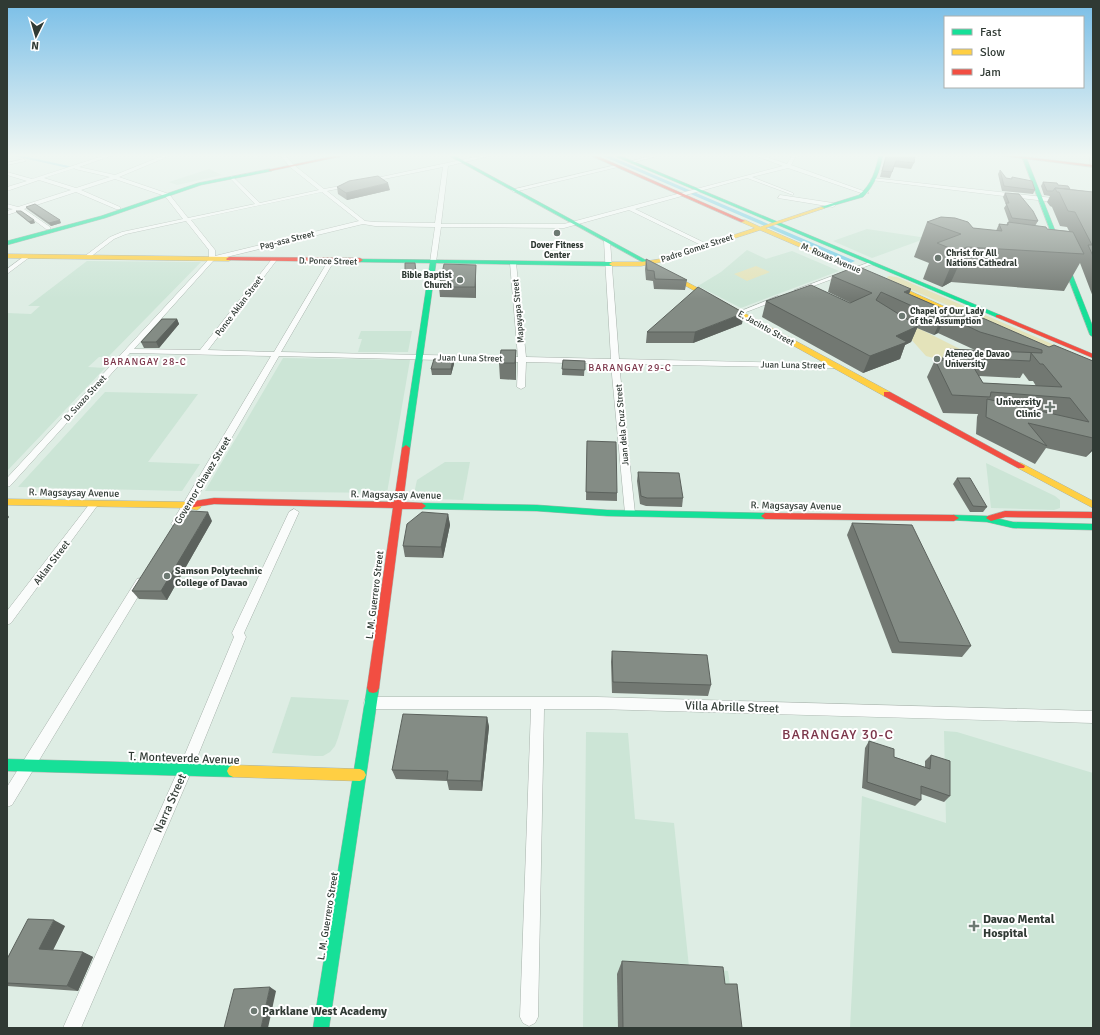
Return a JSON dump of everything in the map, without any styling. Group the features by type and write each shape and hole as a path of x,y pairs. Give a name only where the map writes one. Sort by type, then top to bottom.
{"main road":[{"path":"7,239 137,202"},
{"path":"7,242 102,217 142,202"},
{"name":"E. Jacinto Street","path":"536,202 834,366 1062,489 1093,504"},
{"name":"M. Roxas Avenue","path":"713,202 768,226 855,269 968,319"},
{"name":"M. Roxas Avenue","path":"713,202 768,226 872,263 1093,356"},
{"name":"Padre Gomez Street","path":"649,263 840,202"},
{"path":"1040,202 1060,263 1093,335"},
{"name":"D. Ponce Street","path":"7,256 609,265 649,263"},
{"name":"L. M. Guerrero Street","path":"321,1028 360,775 433,262"},
{"path":"879,279 892,272"},
{"path":"1077,349 1084,357 1083,363"},
{"path":"1062,489 1070,508"},
{"name":"R. Magsaysay Avenue","path":"188,506 214,501 537,508 604,513"},
{"name":"R. Magsaysay Avenue","path":"7,502 188,506 209,509 396,514 537,516 630,513 987,519 1013,525 1093,527"},
{"name":"R. Magsaysay Avenue","path":"987,519 1005,514 1070,508 1093,515"},
{"name":"T. Monteverde Avenue","path":"7,764 360,775"}],"street":[{"path":"7,213 40,202"},
{"path":"105,202 118,208"},
{"path":"173,202 188,219 212,250 212,259"},
{"path":"87,257 119,234 266,202"},
{"path":"338,202 363,222 372,224 537,228 576,224 656,202"},
{"name":"L. M. Guerrero Street","path":"433,262 441,202"},
{"path":"815,202 833,205"},
{"path":"7,206 20,209 48,228"},
{"path":"631,209 705,245"},
{"name":"Pag-asa Street","path":"212,259 363,222"},
{"name":"Juan dela Cruz Street","path":"607,241 615,361 630,513"},
{"path":"7,272 28,256"},
{"name":"D. Suazo Street","path":"7,484 212,259"},
{"name":"Ponce Aklan Street","path":"203,352 274,260"},
{"name":"Governor Chavez Street","path":"172,532 332,261"},
{"name":"Mapayapa Street","path":"513,263 522,359 521,387"},
{"path":"790,293 872,263"},
{"path":"739,313 782,296"},
{"name":"Juan Luna Street","path":"129,350 834,366"},
{"name":"Aklan Street","path":"7,620 94,504"},
{"name":"Narra Street","path":"72,1028 185,770 240,637 238,633 294,512"},
{"path":"7,800 147,572"},
{"name":"Villa Abrille Street","path":"370,703 538,703 1093,717"},
{"path":"529,1016 538,703"}],"shaded area":[{"path":"867,229 927,238 872,258 833,241"},
{"path":"747,250 766,259 792,251 839,271 741,308 698,286 721,272"},
{"path":"87,261 201,262 108,357 99,357 88,367 105,368 7,471 7,313 31,314 40,306 28,306"},
{"path":"361,331 412,331 408,352 358,352 362,339 358,339"},
{"path":"283,358 410,360 387,493 205,491"},
{"path":"105,392 198,394 148,462 200,464 182,491 18,487"},
{"path":"445,462 470,462 463,500 413,498 417,480"},
{"path":"986,463 1055,496 1060,500 1060,508 1054,510 991,508"},
{"path":"291,697 349,700 338,738 335,746 330,752 323,756 272,753"},
{"name":"Davao Mental Hospital","path":"944,731 957,732 1093,773 1093,1028 850,1028 862,796 946,823"},
{"path":"586,732 628,733 635,819 674,823 689,967 728,971 736,1028 583,1028"}],"green space":[{"path":"756,266 770,272 747,281 734,274"},
{"path":"887,277 897,277 1073,353 1062,355 889,280"},
{"path":"910,324 964,351 952,363 926,356 901,328"}],"water":[{"path":"710,202 718,202 855,261 850,263"}],"building":[{"path":"1026,202 1033,211 1038,221 1012,218 1006,203"},
{"path":"1064,202 1093,202 1093,256 1088,245 1092,245 1075,212 1068,211"},
{"path":"35,204 60,220 49,223 26,207"},
{"path":"16,211 21,211 34,220 29,222"},
{"path":"941,217 955,218 968,222 973,228 1002,231 999,224 1008,225 1008,222 1073,232 1084,254 967,247 957,251 937,243 961,234 927,222"},
{"path":"646,259 687,280 655,279 654,271 647,270"},
{"path":"405,263 415,263 416,272 405,272"},
{"path":"444,264 476,265 475,287 439,287"},
{"path":"857,266 911,289 904,292 941,308 962,309 1049,347 1054,345 1093,361 1093,438 1028,423 1047,446 986,417 987,399 1089,422 1070,398 991,392 990,397 952,395 935,360 954,361 947,349 1042,353 1042,350 980,332 946,316 941,319 881,292 876,300 918,326 896,336 907,342 870,356 766,301 811,285 850,303 872,293 832,276","holes":["1031,353 1040,364 1043,364 1062,387 983,383 968,358 1030,361"]},
{"path":"698,287 744,313 695,332 647,332"},
{"path":"162,319 177,319 156,342 141,342"},
{"path":"501,350 516,350 515,363 499,363"},
{"path":"434,359 453,359 451,369 431,369"},
{"path":"563,360 585,361 585,370 562,369"},
{"path":"587,441 616,442 617,493 586,492"},
{"path":"638,472 679,473 683,498 647,498 641,496"},
{"path":"957,478 970,478 987,507 973,506"},
{"path":"191,511 208,512 161,591 132,591 180,515"},
{"path":"422,512 448,514 441,547 403,546 407,524"},
{"path":"852,523 912,525 971,646 899,642"},
{"path":"612,651 707,655 711,685 613,682"},
{"path":"403,714 487,717 481,781 447,780 448,771 392,770"},
{"path":"869,741 894,749 894,757 930,769 931,755 950,761 950,796 921,786 921,800 867,782"},
{"path":"28,919 54,920 39,949 83,952 67,986 7,983 7,959"},
{"path":"622,961 723,967 725,984 737,984 742,1028 623,1028"},
{"name":"Parklane West Academy","path":"270,987 261,1028 224,1028 234,989"}],"traffic: fast":[{"path":"7,243 103,217 146,202"},
{"path":"537,202 650,264"},
{"path":"728,202 998,316"},
{"path":"823,208 841,202"},
{"path":"1042,202 1093,335"},
{"path":"360,260 612,264"},
{"path":"406,448 433,262"},
{"path":"422,506 537,508 607,513 765,516"},
{"path":"954,518 987,519 1013,525 1093,527"},
{"path":"321,1028 373,688"},
{"path":"7,765 233,771"}],"traffic: slow":[{"path":"612,264 641,264 661,260 823,208"},
{"path":"743,221 869,275"},
{"path":"7,256 229,259"},
{"path":"670,275 887,394"},
{"path":"892,285 961,316"},
{"path":"1021,466 1093,505"},
{"path":"7,502 188,505 197,507"},
{"path":"233,771 360,775"}],"traffic: jam":[{"path":"700,202 743,221"},
{"path":"229,259 360,260"},
{"path":"998,316 1093,356"},
{"path":"887,394 1021,466"},
{"path":"373,688 406,448"},
{"path":"188,505 214,501 422,506"},
{"path":"991,518 1005,514 1093,515"},
{"path":"765,516 954,518"}],"place":[{"name":"Dover Fitness Center","path":"557,233"},
{"name":"Christ for All Nations Cathedral","path":"938,258"},
{"name":"Bible Baptist Church","path":"460,280"},
{"name":"Chapel of Our Lady of the Assumption","path":"902,316"},
{"name":"Ateneo de Davao University","path":"937,359"},
{"name":"University Clinic","path":"1050,407"},
{"name":"Samson Polytechnic College of Davao","path":"167,576"},
{"name":"Davao Mental Hospital","path":"974,926"},
{"name":"Parklane West Academy","path":"254,1011"}],"district":[{"name":"BARANGAY 28-C","path":"145,361"},
{"name":"BARANGAY 29-C","path":"630,367"},
{"name":"BARANGAY 30-C","path":"838,734"}]}
